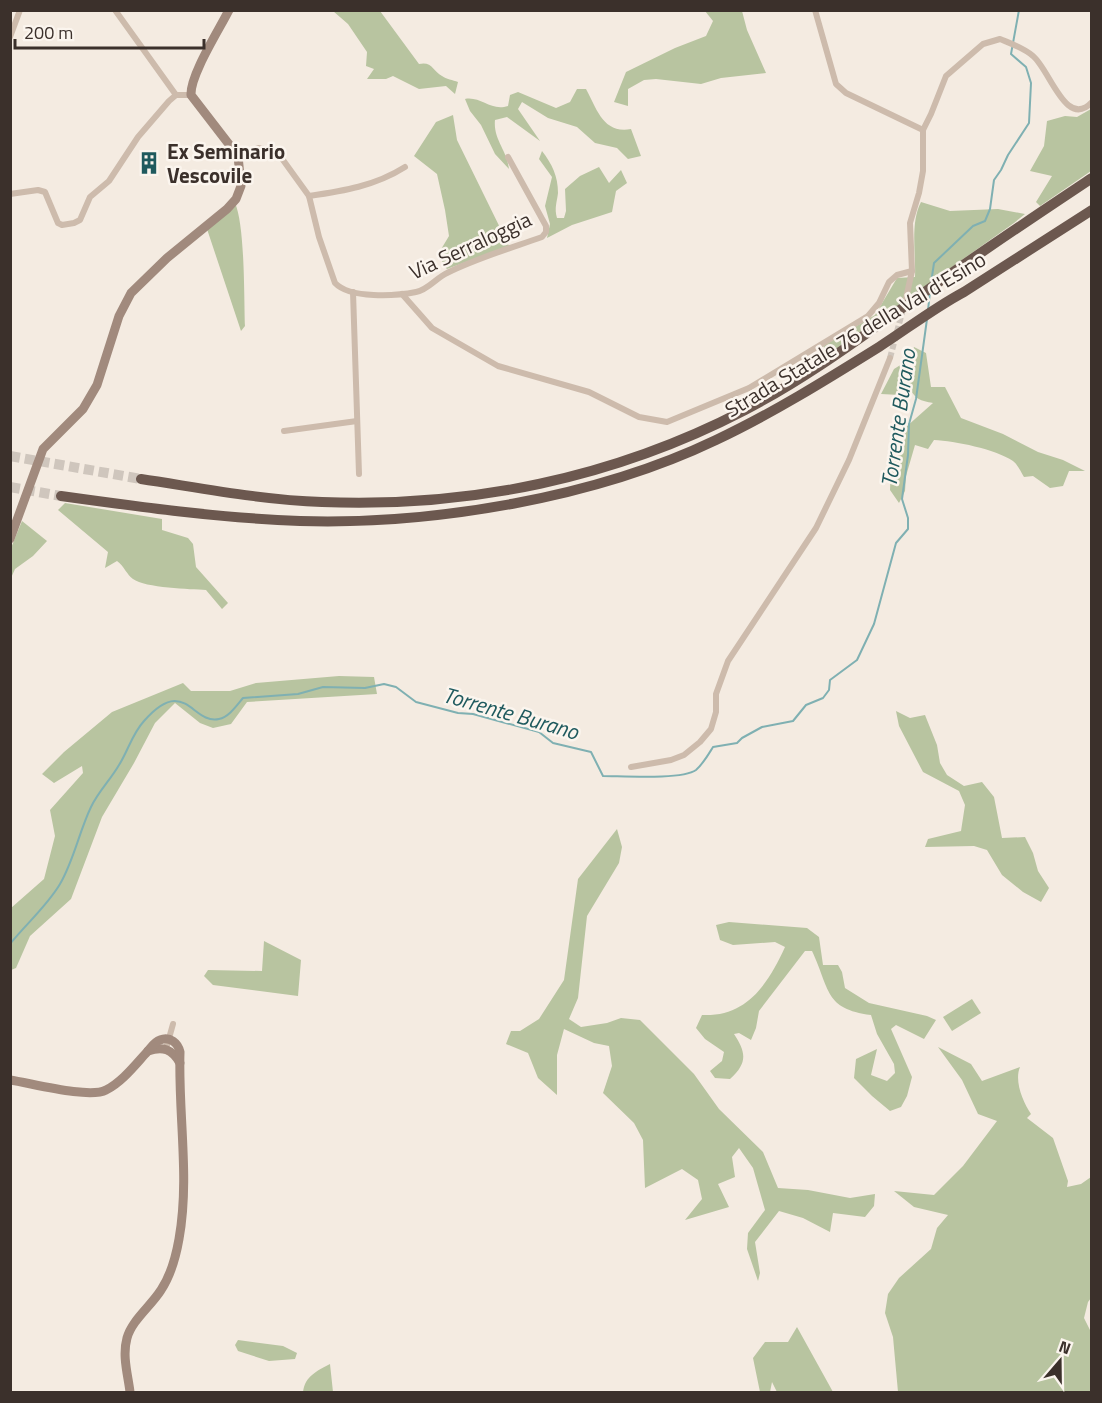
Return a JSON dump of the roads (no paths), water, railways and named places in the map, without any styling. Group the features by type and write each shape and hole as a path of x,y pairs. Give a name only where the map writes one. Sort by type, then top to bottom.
{"highway":[{"name":"Strada Statale 76 della Val d'Esino","path":"141,479 280,499 375,503 440,500 494,494 596,471 654,451 747,410 834,356 910,301 1092,178"},
{"name":"Strada Statale 76 della Val d'Esino","path":"61,496 239,517 351,521 425,516 499,507 572,491 620,477 708,444 785,404 1092,210"}],"main road":[{"path":"10,538 43,449 82,410 97,385 120,316 131,293 167,258 236,199 241,186 238,156 191,95 195,77 230,10"},
{"path":"10,1080 84,1093 98,1093 120,1080 158,1040 167,1044 174,1041 178,1045 183,1207 180,1238 176,1257 162,1289 127,1336 124,1353 130,1392"}],"street":[{"path":"10,37 20,10"},
{"path":"115,10 176,95"},
{"path":"815,10 836,84 846,93 923,130"},
{"path":"910,301 912,271 910,223 923,171 923,130 946,76 983,44 1000,39 1016,45 1042,65 1064,104 1078,111 1085,109 1092,102"},
{"path":"10,194 38,190 45,192 57,223 62,225 74,223 83,214 90,196 109,181 138,137 176,95 191,95"},
{"path":"238,156 258,148 271,150 283,160 309,196 332,277 339,287 353,292 358,474"},
{"name":"Via Serraloggia","path":"353,292 388,295 418,292 445,273 542,237 546,232 546,226 508,157"},
{"path":"309,196 351,190 375,183 405,167"},
{"path":"402,294 432,328 498,366 590,392 639,417 668,422 749,388 868,316 879,303 889,282 897,275 912,271"},
{"path":"631,767 671,760 684,755 711,729 716,712 716,694 728,661 816,528 849,460 890,358"},
{"path":"284,431 357,421"},
{"path":"167,1044 173,1024"}],"waterway":[{"name":"Torrente Burano","path":"931,283 934,263 973,226 985,221 990,209 994,180 1029,123 1031,83 1026,67 1011,54 1019,10"},
{"name":"Torrente Burano","path":"928,310 930,292"},
{"name":"Torrente Burano","path":"10,944 60,884 91,807 119,765 136,731 158,708 169,702 179,701 210,719 219,719 229,713 243,698 298,694 323,687 365,688 384,684 396,687 416,702 458,713 473,714 539,732 553,743 591,752 603,776 637,777 689,773 699,768 713,747 737,743 762,727 793,721 806,705 823,698 829,690 830,680 857,660 874,624 896,543 908,529 908,518 902,499 908,455 909,424 916,399 927,319"}],"tunnel":[{"path":"890,358 903,309"},
{"path":"10,456 141,479"},
{"path":"10,487 61,496"}],"place":[{"name":"Ex Seminario Vescovile","path":"149,163"}]}
